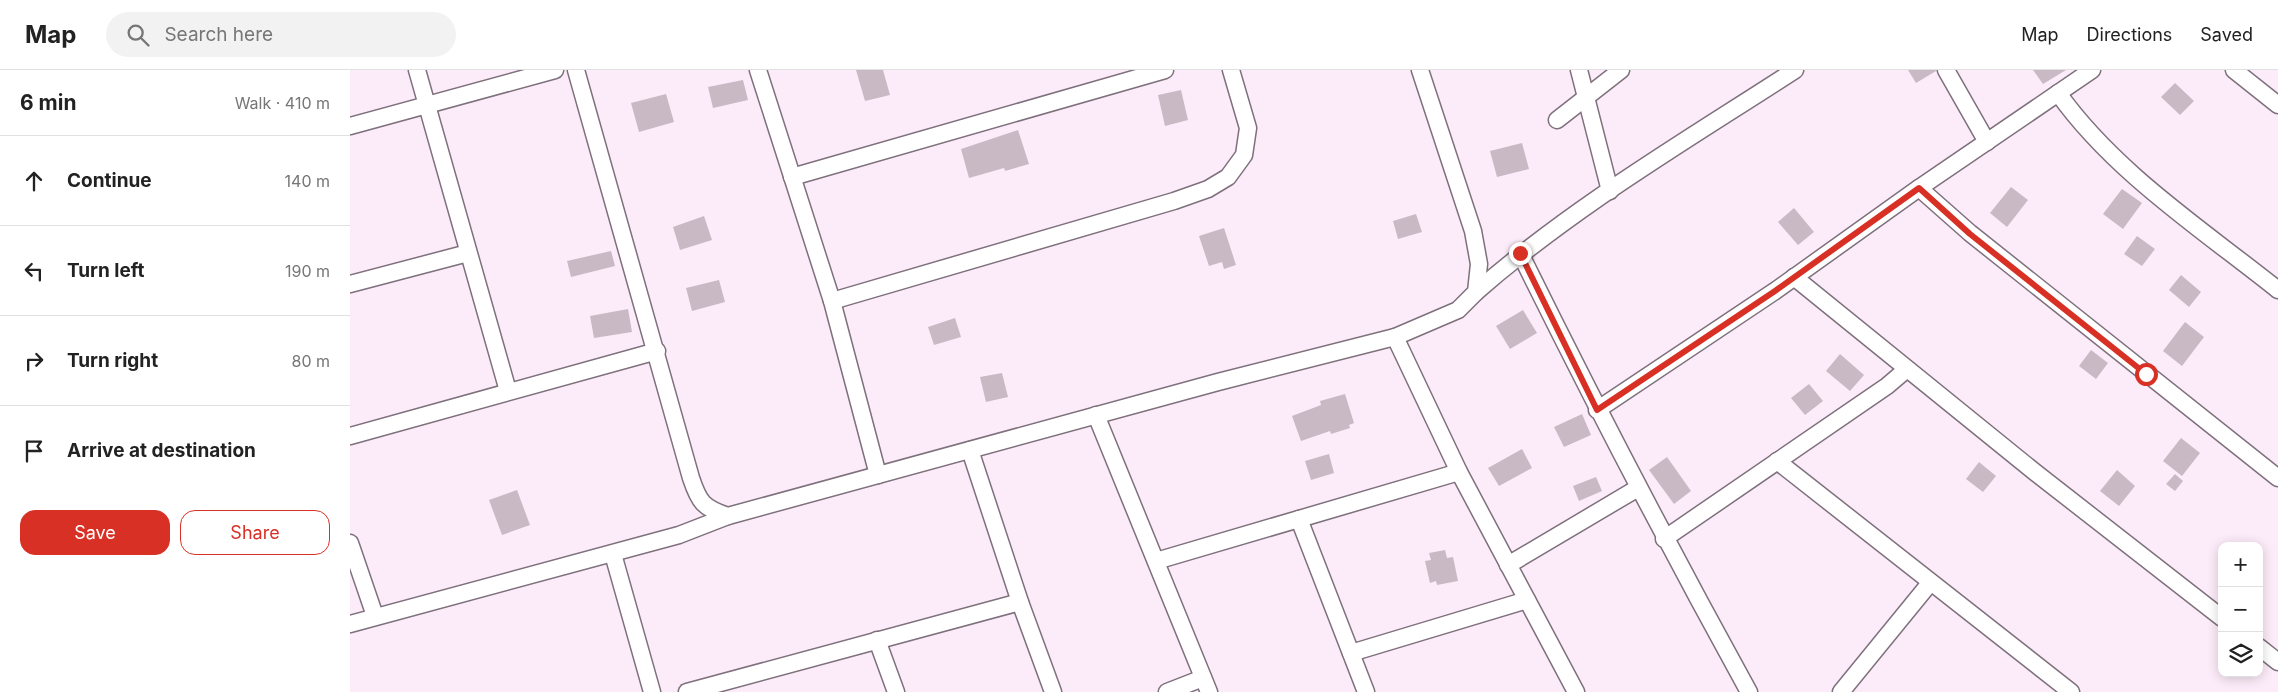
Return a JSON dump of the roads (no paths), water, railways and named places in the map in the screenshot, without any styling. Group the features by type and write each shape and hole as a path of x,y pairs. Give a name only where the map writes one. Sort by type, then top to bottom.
{"street":[{"path":"417,70 508,391"},
{"path":"350,126 555,70"},
{"path":"576,70 698,500 710,511 728,516"},
{"path":"758,70 832,301 878,475"},
{"path":"792,177 1166,70"},
{"path":"832,301 1164,204 1208,189 1228,176 1244,155 1248,128 1231,70"},
{"path":"1420,70 1473,231 1479,264 1476,292"},
{"path":"1579,70 1588,98 1610,191"},
{"path":"1557,120 1588,98 1621,70"},
{"path":"350,624 613,554 679,535 728,516 1218,382 1395,337 1444,318 1458,310 1520,253 1610,191 1795,70"},
{"path":"1946,70 1987,142"},
{"path":"1597,410 1794,277 1919,188 2092,70"},
{"path":"2234,70 2278,105"},
{"path":"2058,93 2078,121 2110,155 2278,290"},
{"path":"1919,188 1970,234 2278,478"},
{"path":"350,284 468,252"},
{"path":"1520,253 1597,410 1664,539 1749,692"},
{"path":"1794,277 2036,473 2218,615"},
{"path":"1395,337 1459,472 1576,692"},
{"path":"350,436 657,351"},
{"path":"1664,539 1887,386 1907,369"},
{"path":"1096,415 1206,685 1167,692"},
{"path":"970,450 1020,602 1053,692"},
{"path":"1777,461 2071,692"},
{"path":"1156,561 1459,472"},
{"path":"1508,565 1638,488"},
{"path":"1299,519 1366,692"},
{"path":"350,543 375,616"},
{"path":"613,554 652,692"},
{"path":"1841,692 1930,583"},
{"path":"1351,652 1527,600"},
{"path":"687,692 1020,602"},
{"path":"877,640 896,692"},
{"path":"2263,650 2278,662"}]}
